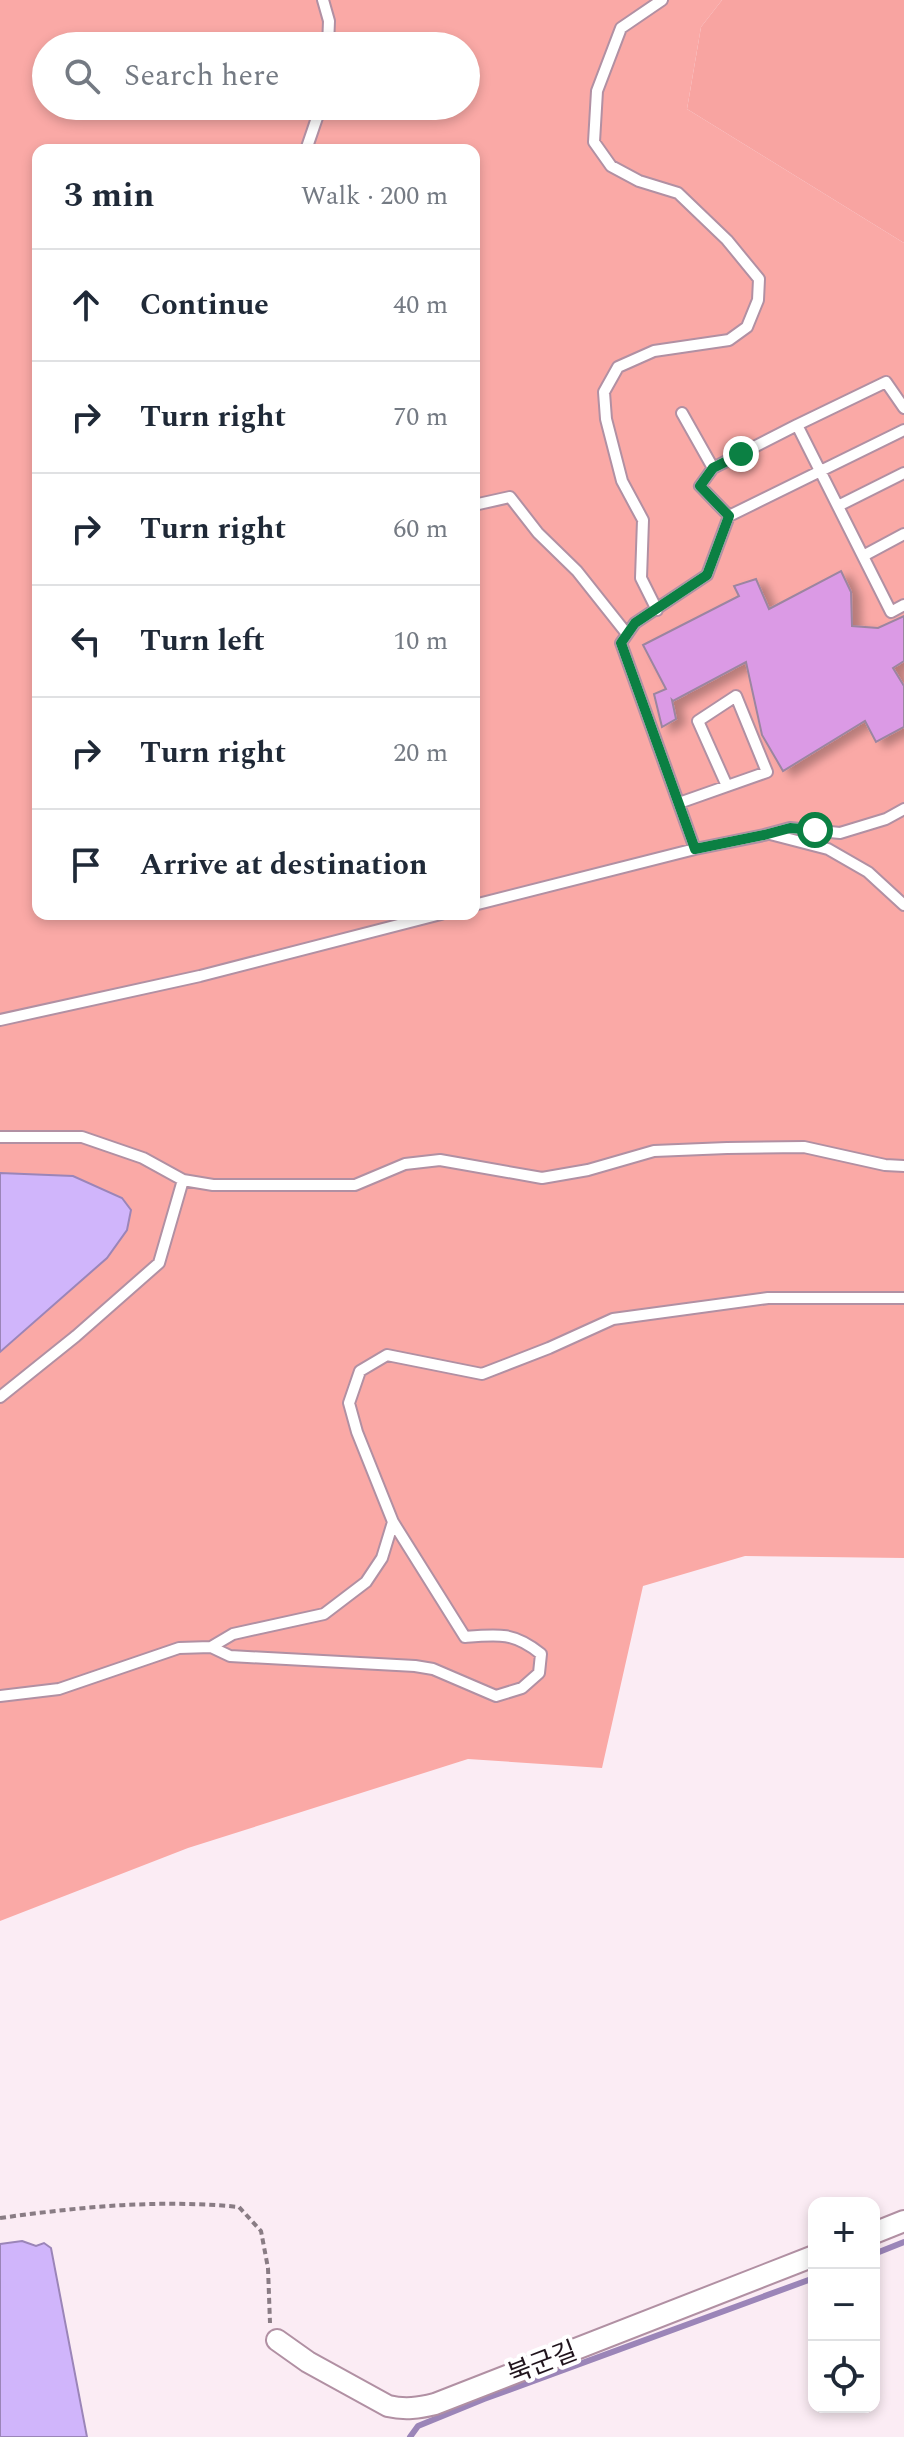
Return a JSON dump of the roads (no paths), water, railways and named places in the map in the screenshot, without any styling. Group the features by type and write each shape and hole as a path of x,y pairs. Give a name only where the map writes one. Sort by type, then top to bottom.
{"street":[{"path":"880,2231 904,2221"},
{"name":"북군길","path":"277,2340 308,2362 388,2406 414,2409 435,2404 808,2258"}],"lane":[{"path":"323,0 329,32"},
{"path":"657,610 641,578 643,520 622,481 606,419 604,392 618,367 654,351 729,340 738,334 747,327 758,300 759,279 727,240 678,193 639,181 611,166 594,142 597,91 621,28 662,0"},
{"path":"308,144 316,120"},
{"path":"729,516 700,486 713,468 886,382 904,408"},
{"path":"682,413 713,468"},
{"path":"797,425 891,612 904,605"},
{"path":"695,849 621,643 635,623 707,575 729,516 904,430"},
{"path":"838,506 904,473"},
{"path":"480,504 510,497 538,533 577,571 627,634"},
{"path":"863,556 904,534"},
{"path":"679,803 767,772 736,696 698,721 727,786"},
{"path":"480,903 790,828 840,833 886,819 904,809"},
{"path":"764,835 828,849 868,872 904,905"},
{"path":"0,1020 200,976 418,920"},
{"path":"0,1137 82,1137 143,1158 183,1180 213,1185 355,1185 405,1164 440,1160 542,1178 588,1170 654,1151 743,1148 804,1147 885,1165 904,1166"},
{"path":"0,1397 159,1263 183,1180"},
{"path":"0,1696 59,1689 179,1648 211,1647 230,1656 433,1669 496,1696 522,1688 539,1673 541,1654 527,1643 503,1634 465,1637 393,1522 357,1432 349,1403 360,1371 387,1355 482,1374 613,1319 768,1298 904,1298"},
{"path":"211,1647 233,1634 324,1614 366,1582 382,1558 393,1522"}],"waterway":[{"path":"880,2252 904,2242"},
{"path":"410,2437 418,2426 484,2399 808,2280"}]}
